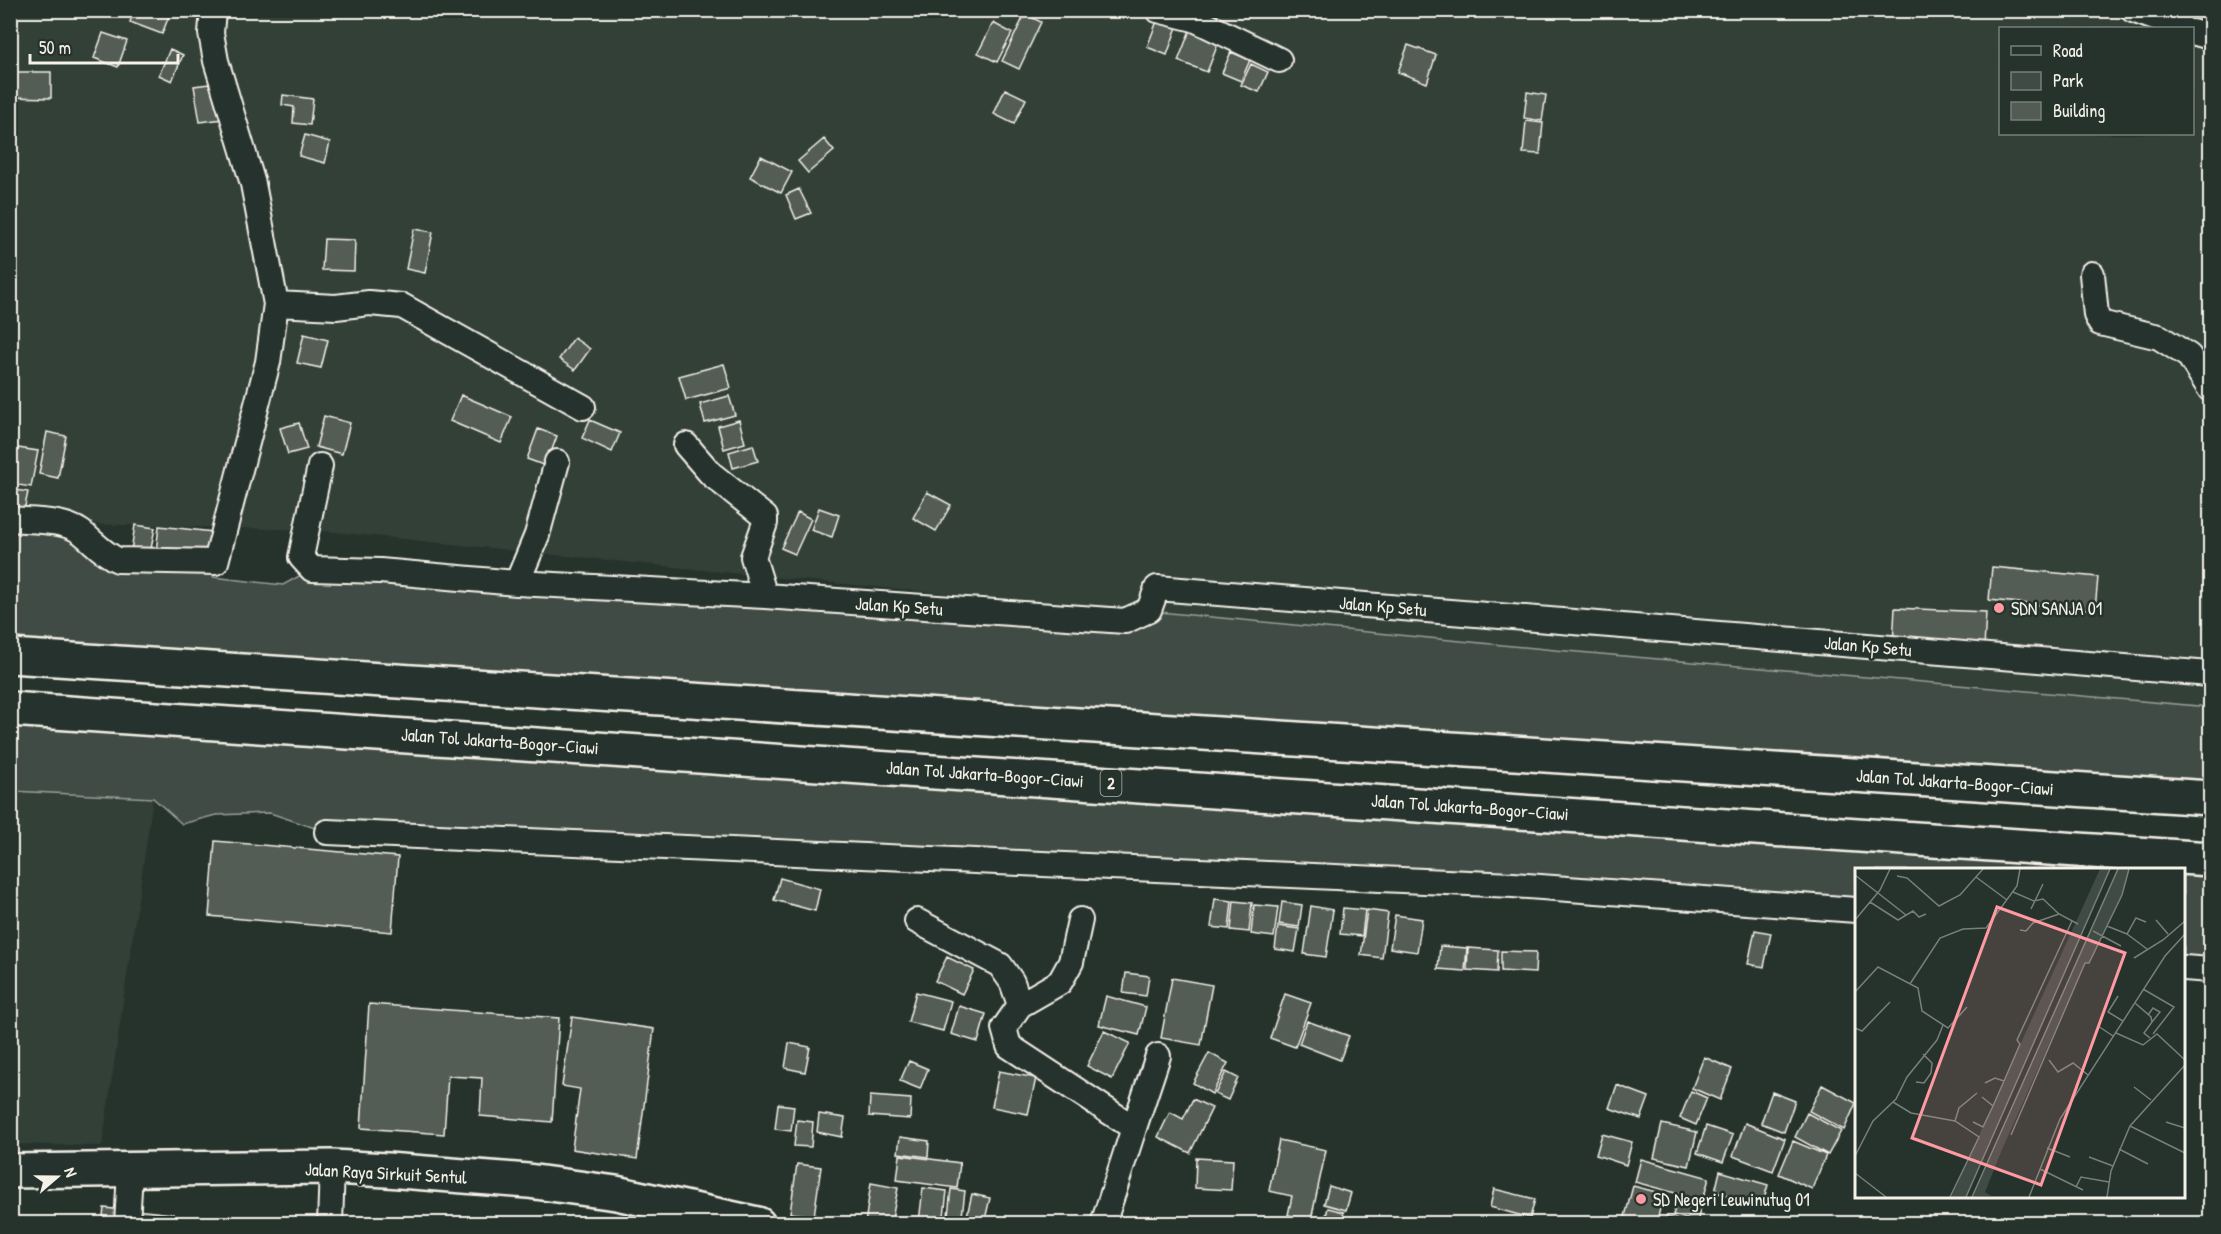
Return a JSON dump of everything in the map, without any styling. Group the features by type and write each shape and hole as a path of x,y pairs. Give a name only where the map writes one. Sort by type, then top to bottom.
{"main road":[{"name":"Jalan Tol Jakarta–Bogor–Ciawi","path":"10,656 2211,798"},
{"name":"Jalan Tol Jakarta–Bogor–Ciawi","path":"10,709 2211,858"},
{"name":"Jalan Raya Sirkuit Sentul","path":"10,1171 130,1172 332,1167 528,1181 605,1191 758,1224"}],"street":[{"path":"10,519 70,526 82,532 104,554 118,560 216,562 268,362 276,304 253,184 216,61 210,33 213,10"},
{"path":"1158,10 1194,19 1279,60"},
{"path":"2133,10 2179,27"},
{"path":"2194,32 2211,37"},
{"path":"2092,274 2096,315 2100,323 2159,337 2189,356 2211,389"},
{"path":"276,304 336,307 369,303 402,306 583,407"},
{"path":"320,466 301,557 312,569 380,571 517,583 765,596 753,557 765,517 711,474 686,445"},
{"path":"517,583 537,535 557,462"},
{"name":"Jalan Kp Setu","path":"765,596 1125,621 1149,610 1157,588 2211,674"},
{"path":"327,832 1513,885 1855,910"},
{"path":"1080,920 1071,963 1060,981 1020,1005 1004,1028 1009,1046 1134,1128"},
{"path":"917,921 1000,965 1012,982 1020,1005"},
{"path":"2185,968 2211,970"},
{"path":"1102,1224 1158,1056"},
{"path":"330,1224 332,1167"},
{"path":"127,1224 130,1172"}],"shaded area":[{"path":"11,11 2210,11 2210,707 1569,652 781,578 315,530 11,522"},
{"path":"11,791 153,798 102,1146 11,1144"}],"green space":[{"path":"10,522 70,526 104,554 216,562 213,577 283,585 312,569 1149,611 1555,650 2210,707 2210,798 11,656"},
{"path":"11,710 2210,859 2210,972 2185,970 2185,868 1855,868 1855,910 327,832 270,813 216,815 182,824 153,798 11,791"}],"building":[{"path":"134,10 154,10 169,16 162,34 130,22"},
{"path":"909,10 929,10 925,19"},
{"path":"1025,14 1041,22 1019,69 1002,61"},
{"path":"1159,16 1178,24 1167,55 1147,47"},
{"path":"993,23 1012,33 997,62 978,53"},
{"path":"1192,25 1221,36 1207,72 1178,61"},
{"path":"103,33 127,41 118,67 94,58"},
{"path":"1408,45 1436,55 1427,83 1398,72"},
{"path":"170,49 183,55 172,81 159,75"},
{"path":"1231,52 1250,60 1241,81 1222,73"},
{"path":"1251,64 1268,72 1259,92 1241,85"},
{"path":"10,72 51,72 51,98 10,97"},
{"path":"217,83 223,119 200,122 194,86"},
{"path":"1005,89 1026,99 1014,124 994,114"},
{"path":"1527,92 1546,95 1542,121 1524,118"},
{"path":"283,95 313,99 310,125 293,123 294,107 282,105"},
{"path":"1526,121 1543,123 1540,154 1523,153"},
{"path":"305,135 330,142 325,163 299,156"},
{"path":"824,139 834,151 808,173 798,161"},
{"path":"761,156 792,172 781,193 750,177"},
{"path":"799,189 811,213 796,219 786,195"},
{"path":"414,229 433,232 425,273 406,269"},
{"path":"324,239 355,240 354,271 322,270"},
{"path":"304,334 328,340 321,368 297,363"},
{"path":"574,338 590,349 575,370 559,359"},
{"path":"724,364 731,388 686,400 679,376"},
{"path":"461,395 512,417 501,443 450,421"},
{"path":"729,396 735,415 705,423 700,404"},
{"path":"324,416 350,423 342,454 316,447"},
{"path":"590,420 620,433 612,452 582,438"},
{"path":"739,420 745,443 724,449 718,426"},
{"path":"299,423 307,449 288,454 280,428"},
{"path":"538,429 557,436 546,466 527,459"},
{"path":"47,432 66,436 58,478 39,474"},
{"path":"753,445 758,461 733,468 729,452"},
{"path":"18,448 38,451 31,487 12,484"},
{"path":"10,489 28,492 24,511 10,509"},
{"path":"927,492 951,505 936,531 913,518"},
{"path":"819,508 839,515 832,537 811,530"},
{"path":"798,512 811,519 795,554 781,548"},
{"path":"135,525 155,528 150,554 131,551"},
{"path":"159,526 213,532 210,559 156,552"},
{"path":"1992,567 2098,577 2095,610 1989,600"},
{"path":"1895,608 1986,612 1984,648 1893,644"},
{"path":"215,841 398,857 392,932 209,916"},
{"path":"780,878 820,889 815,911 774,900"},
{"path":"1215,899 1232,901 1229,929 1211,927"},
{"path":"1234,901 1252,903 1249,932 1231,930"},
{"path":"1282,902 1302,905 1299,927 1279,924"},
{"path":"1254,905 1278,907 1274,937 1251,934"},
{"path":"1311,906 1333,910 1326,957 1304,954"},
{"path":"1343,908 1365,910 1362,936 1340,934"},
{"path":"1367,910 1388,913 1382,958 1361,955"},
{"path":"1395,915 1422,919 1417,952 1390,948"},
{"path":"1278,926 1299,929 1295,952 1275,949"},
{"path":"1755,930 1771,933 1764,967 1748,964"},
{"path":"1440,946 1467,948 1465,971 1438,969"},
{"path":"1468,948 1498,950 1497,972 1467,970"},
{"path":"1501,951 1536,952 1535,973 1501,971"},
{"path":"947,957 974,970 962,994 935,981"},
{"path":"1126,973 1149,976 1146,996 1123,993"},
{"path":"1172,978 1212,985 1201,1045 1161,1038"},
{"path":"916,992 951,1001 943,1031 908,1022"},
{"path":"1285,994 1311,1003 1295,1047 1270,1038"},
{"path":"1106,996 1146,1007 1139,1035 1099,1025"},
{"path":"369,1004 559,1018 552,1122 480,1116 482,1078 448,1076 444,1134 361,1128"},
{"path":"959,1006 986,1014 978,1042 951,1034"},
{"path":"572,1017 654,1029 637,1159 572,1149 580,1089 562,1086"},
{"path":"1307,1021 1349,1036 1340,1060 1299,1044"},
{"path":"1104,1031 1130,1043 1112,1079 1087,1066"},
{"path":"789,1043 810,1047 805,1072 785,1068"},
{"path":"1209,1053 1228,1063 1212,1094 1193,1083"},
{"path":"1704,1057 1732,1069 1720,1100 1692,1088"},
{"path":"909,1061 928,1069 920,1089 900,1081"},
{"path":"999,1071 1036,1078 1028,1114 992,1107"},
{"path":"1226,1072 1238,1078 1228,1100 1215,1094"},
{"path":"1617,1085 1649,1097 1641,1119 1609,1108"},
{"path":"1822,1085 1855,1102 1844,1130 1809,1111"},
{"path":"1691,1091 1707,1098 1696,1125 1680,1118"},
{"path":"1772,1092 1795,1101 1784,1132 1761,1123"},
{"path":"870,1096 911,1099 910,1119 869,1116"},
{"path":"1193,1099 1212,1108 1190,1153 1158,1137 1170,1112 1183,1119"},
{"path":"778,1104 794,1106 791,1131 775,1129"},
{"path":"1807,1113 1841,1131 1828,1155 1795,1137"},
{"path":"819,1114 845,1118 842,1137 817,1132"},
{"path":"797,1120 813,1122 811,1147 794,1146"},
{"path":"1745,1123 1785,1139 1773,1171 1733,1156"},
{"path":"1662,1124 1697,1132 1689,1166 1654,1158"},
{"path":"1706,1126 1733,1135 1723,1162 1697,1153"},
{"path":"1602,1134 1632,1142 1626,1165 1596,1155"},
{"path":"900,1137 929,1141 928,1157 898,1153"},
{"path":"1279,1140 1326,1150 1311,1220 1288,1215 1292,1196 1269,1191"},
{"path":"1793,1141 1826,1155 1812,1189 1779,1174"},
{"path":"900,1155 960,1163 957,1188 897,1180"},
{"path":"1196,1158 1233,1160 1231,1190 1195,1188"},
{"path":"1641,1159 1709,1178 1697,1222 1673,1215 1679,1194 1635,1182"},
{"path":"797,1164 821,1167 814,1216 790,1213"},
{"path":"1720,1171 1768,1185 1762,1205 1715,1192"},
{"path":"871,1183 898,1188 891,1224 865,1224"},
{"path":"1329,1186 1351,1193 1346,1210 1324,1204"},
{"path":"1633,1186 1664,1194 1656,1224 1623,1224"},
{"path":"923,1188 947,1191 943,1224 919,1222"},
{"path":"951,1189 965,1191 961,1224 947,1224"},
{"path":"1494,1189 1535,1199 1530,1218 1490,1207"},
{"path":"972,1194 990,1198 984,1224 965,1224"},
{"path":"104,1208 125,1210 123,1224 102,1224"},
{"path":"1328,1208 1344,1212 1341,1224 1324,1223"},
{"path":"135,1210 173,1214 172,1224 134,1224"},
{"path":"1165,1216 1184,1221 1183,1224 1163,1224"},
{"path":"1666,1217 1692,1223 1692,1224 1664,1224"}],"place":[{"name":"SDN SANJA 01","path":"1999,608"},
{"name":"SD Negeri Leuwinutug 01","path":"1641,1199"}]}
